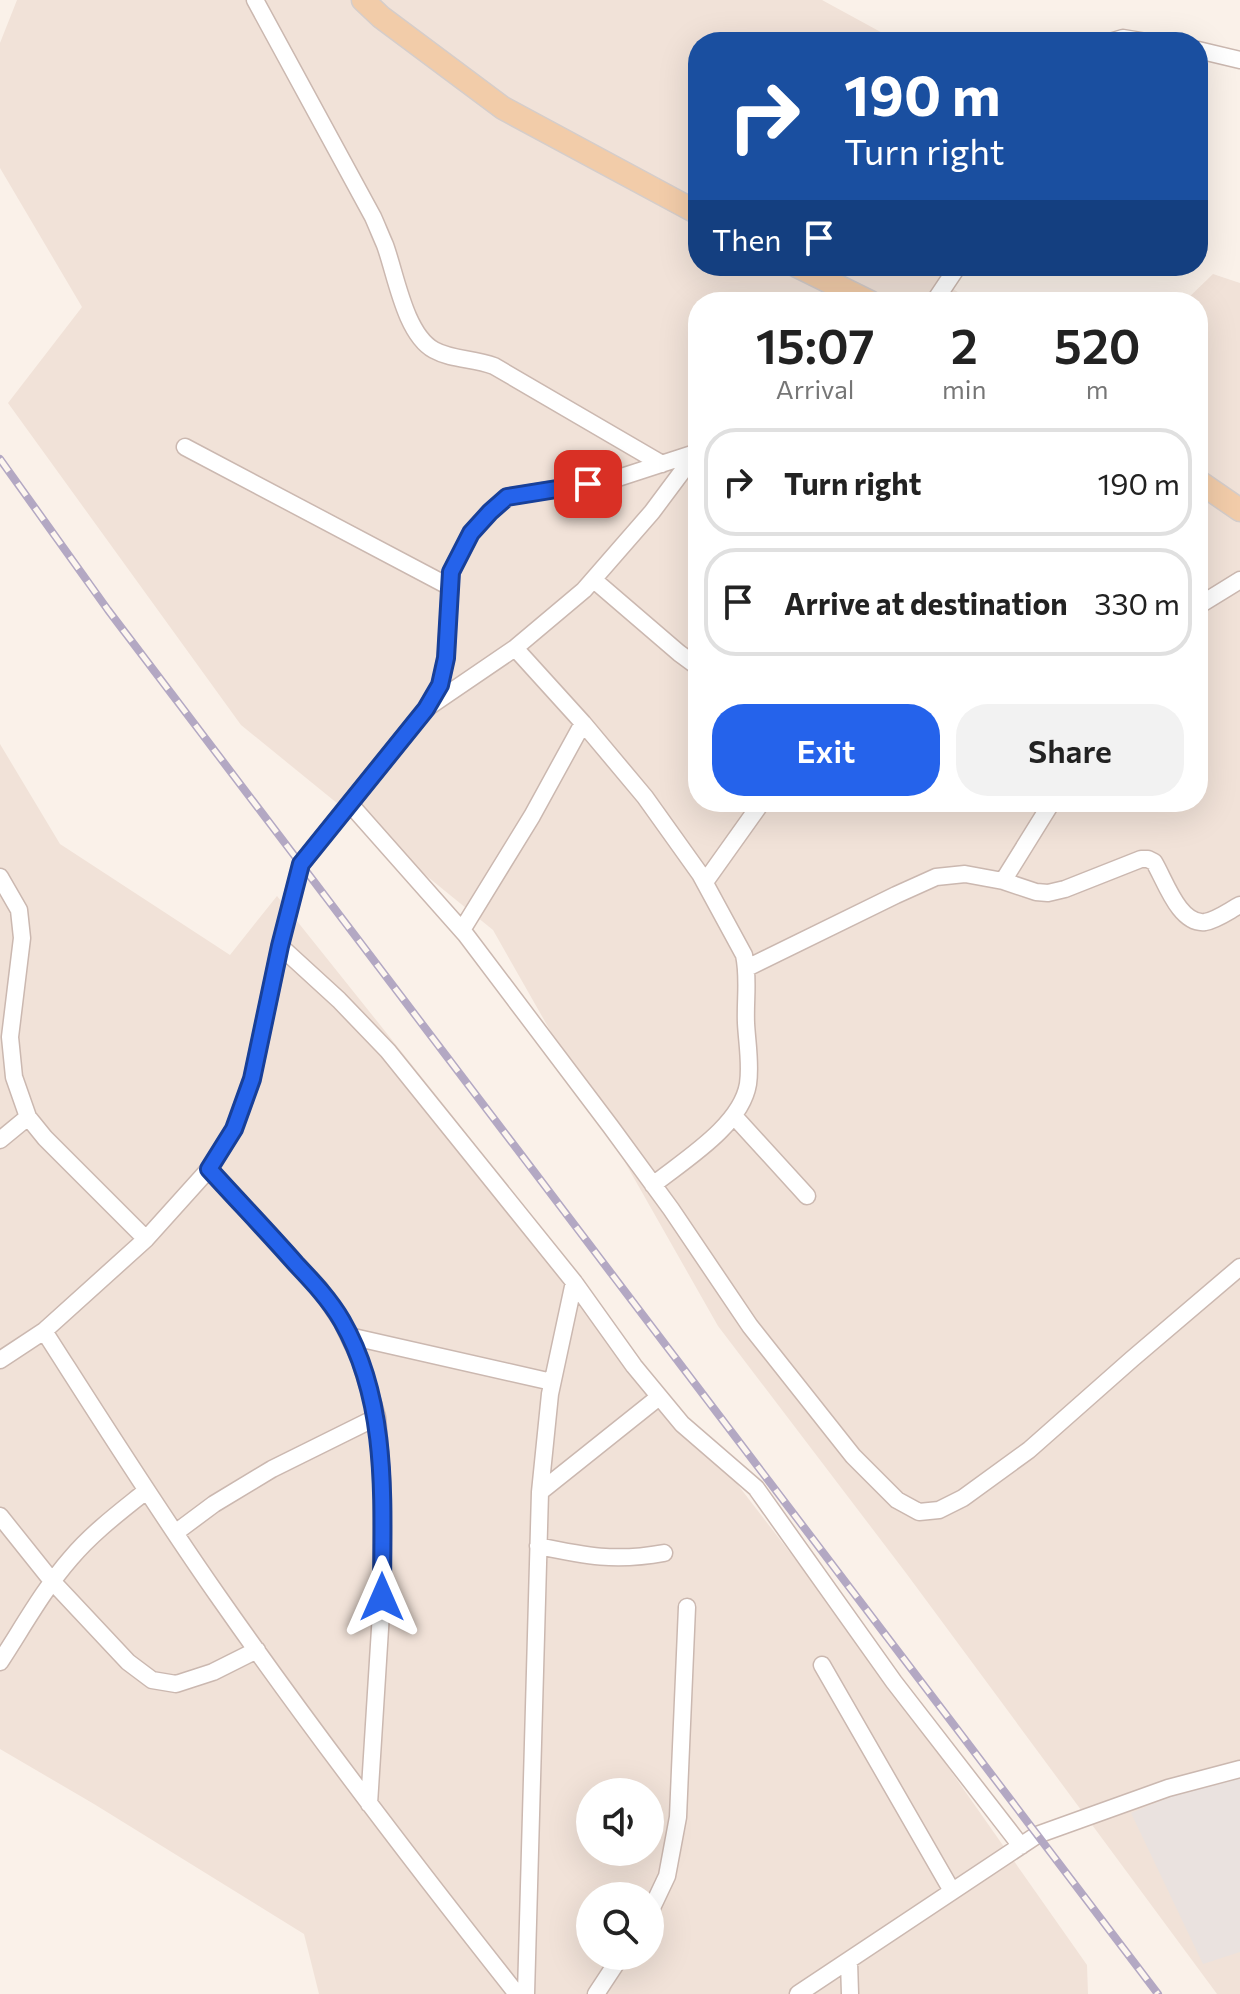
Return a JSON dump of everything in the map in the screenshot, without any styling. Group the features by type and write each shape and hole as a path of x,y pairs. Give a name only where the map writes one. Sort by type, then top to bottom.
{"main road":[{"path":"363,0 381,17 503,108 688,208"},
{"path":"817,276 849,292"},
{"path":"1208,488 1240,510"}],"street":[{"path":"255,0 373,217 409,320 421,341 443,354 479,360 494,366 662,464"},
{"path":"1208,52 1240,60"},
{"path":"185,447 450,587"},
{"path":"0,1360 44,1331 146,1239 209,1169 234,1129 252,1079 301,864 426,709 440,685 446,658 451,572 471,533 507,497 615,479 688,456"},
{"path":"426,709 515,648 594,580 688,465"},
{"path":"594,580 688,660"},
{"path":"1208,600 1240,580"},
{"path":"515,648 645,797 705,882 744,955 747,968 748,1083 744,1099 734,1116 711,1139 653,1185"},
{"path":"462,930 532,816 583,723"},
{"path":"350,804 462,930 653,1185 750,1326 853,1456 897,1500 919,1512 939,1510 963,1498 1029,1450 1240,1267"},
{"path":"705,882 755,812"},
{"path":"1003,881 1046,812"},
{"path":"747,968 936,877 965,874 1048,893 1148,859 1154,862 1179,908 1195,921 1212,920 1240,905"},
{"path":"0,877 19,910 22,938 10,1037 14,1077 28,1117 146,1239"},
{"path":"280,946 339,1000 388,1051 574,1282 682,1424 756,1488 894,1682 1021,1846"},
{"path":"734,1116 807,1196"},
{"path":"1,1137 28,1117"},
{"path":"209,1169 320,1289 342,1322 360,1360 377,1417 382,1481 382,1597 369,1804"},
{"path":"526,1994 540,1492 552,1382 574,1282"},
{"path":"44,1331 146,1491 257,1650 400,1846 517,1994"},
{"path":"349,1336 552,1382"},
{"path":"540,1492 659,1397"},
{"path":"175,1533 214,1504 272,1469 377,1417"},
{"path":"0,1662 52,1581 73,1555 146,1491"},
{"path":"0,1516 52,1581 128,1662 152,1680 176,1684 213,1672 257,1650"},
{"path":"538,1546 598,1558 621,1559 664,1553"},
{"path":"664,1882 678,1817 687,1607"},
{"path":"822,1665 952,1891"},
{"path":"798,1994 1037,1835 1168,1788 1240,1769"},
{"path":"849,1961 850,1994"},
{"path":"596,1994 612,1970"}],"shaded area":[{"path":"17,0 822,0 881,32 688,32 688,276 956,276 953,289 958,292 688,292 688,812 1208,812 1208,292 1194,292 1213,274 1240,283 1240,1994 1217,1994 906,1573 718,1326 493,930 241,725 8,403 82,307 0,168 0,43"},
{"path":"0,744 60,844 230,955 277,896 452,1115 870,1656 1087,1965 1088,1994 319,1994 304,1934 0,1749"},
{"path":"1240,1774 1240,1952 1203,1964 1131,1813 1210,1780"}],"railway":[{"path":"0,459 108,610 1158,1994"}],"route":[{"path":"382,1597 382,1481 377,1417 360,1360 342,1322 320,1289 209,1169 234,1129 252,1079 301,864 426,709 440,685 446,658 451,572 471,533 507,497 588,484"}]}
